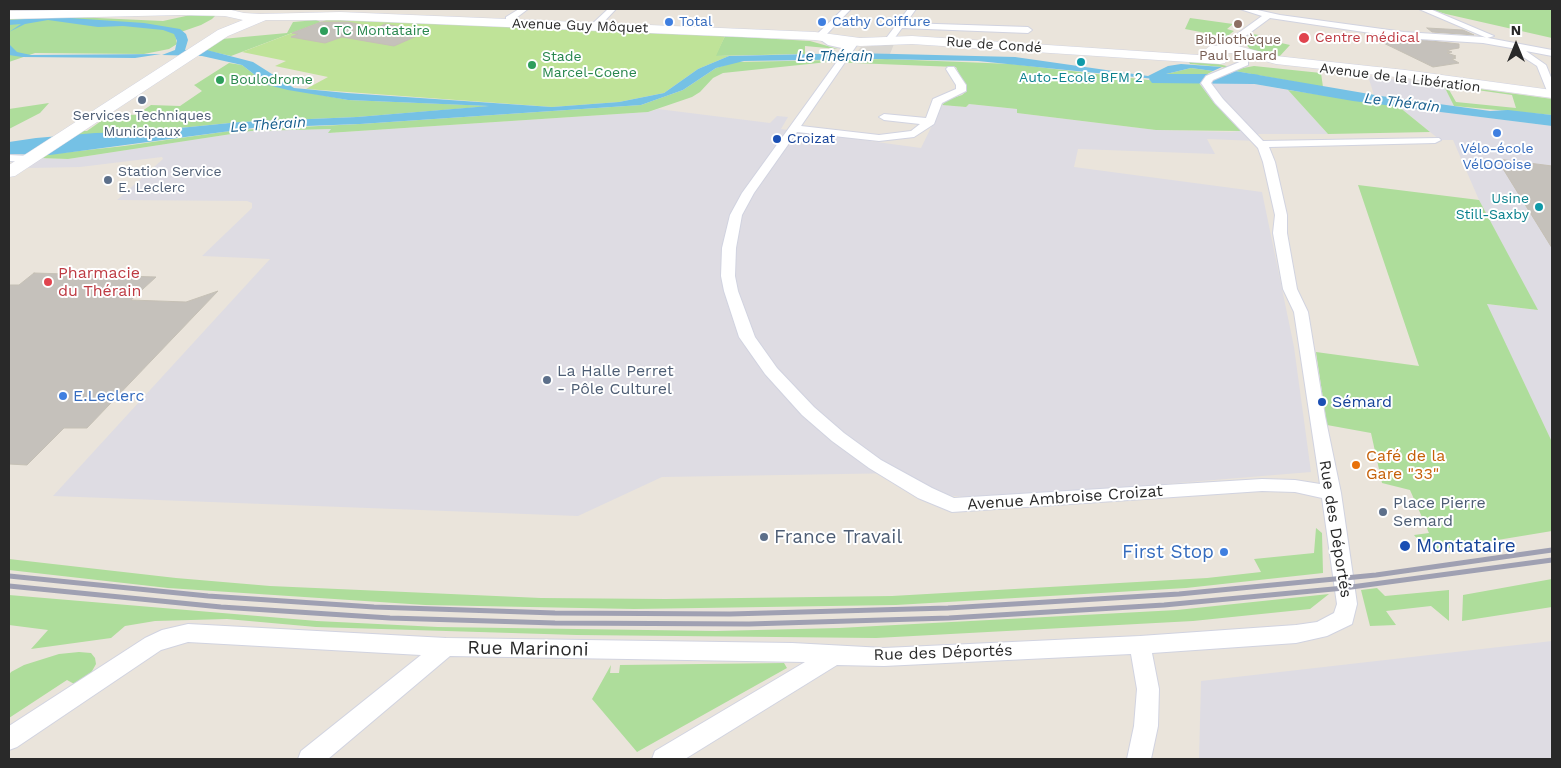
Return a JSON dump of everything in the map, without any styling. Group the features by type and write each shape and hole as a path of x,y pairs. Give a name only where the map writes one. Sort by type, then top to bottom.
{"main road":[{"path":"9,14 146,9"},
{"path":"187,9 240,12"},
{"path":"9,172 229,30 286,9"},
{"name":"Avenue Guy Môquet","path":"286,9 340,16"},
{"path":"9,14 139,11 240,12"},
{"path":"229,30 240,12"},
{"name":"Avenue Guy Môquet","path":"240,12 264,17 340,16 819,36"},
{"name":"Rue de Condé","path":"819,36 849,51 888,41 919,40 1220,61"},
{"name":"Avenue de la Libération","path":"1220,61 1247,58 1283,64 1552,94"}],"street":[{"path":"509,18 524,9"},
{"path":"594,27 612,9"},
{"path":"819,36 847,9"},
{"path":"888,41 912,9"},
{"path":"1244,9 1267,16 1396,34 1478,39 1552,53"},
{"path":"1423,9 1475,29 1500,43"},
{"name":"Rue des Déportés","path":"839,656 903,656 1296,634 1337,623 1344,618 1347,604 1332,493 1301,312 1292,295 1280,233 1281,215 1269,162 1260,144 1222,104 1207,81 1237,38 1267,16"},
{"path":"900,25 1028,30"},
{"path":"1237,38 1237,44 1247,58"},
{"path":"1512,45 1541,65 1552,94"},
{"name":"Avenue Ambroise Croizat","path":"849,51 748,193 736,215 728,248 728,276 731,292 747,337 764,362 808,410 861,454 925,493 952,505 977,505 1262,485 1295,486 1332,493"},
{"path":"794,128 873,138 892,138 914,134 930,122 937,101 960,93 962,89 950,69"},
{"path":"884,116 930,122"},
{"path":"1260,144 1435,140"},
{"path":"9,158 31,157"},
{"path":"9,739 162,639 188,633 212,633"},
{"name":"Rue Marinoni","path":"212,633 446,647 792,652 839,656"},
{"path":"1139,759 1146,726 1148,689 1140,644"},
{"path":"310,759 446,647"},
{"path":"664,759 839,656"}],"shaded area":[{"path":"894,44 890,54 856,53 861,47"},
{"path":"1368,76 1443,84 1458,114 1552,126 1552,442 1486,304 1537,310 1479,200 1453,140 1440,140 1398,106 1445,112 1440,104 1374,95"},
{"path":"1237,81 1288,90 1328,134 1251,134 1257,141 1207,139 1215,154 1078,149 1074,167 1262,192 1294,347 1311,472 983,499 945,495 904,473 662,477 578,516 53,496 270,259 202,256 252,208 252,203 247,201 117,200 163,159 162,157 80,167 28,168 39,158 68,159 251,131 332,129 329,133 648,112 658,109 770,123 777,116 788,117 781,129 921,148 942,105 966,107 969,104 1017,109 1017,113 1156,130 1230,132 1241,131 1214,103 1199,83"},
{"path":"1552,641 1552,759 1199,759 1201,681"}],"green space":[{"path":"1429,9 1552,9 1552,38 1446,14"},
{"path":"195,14 216,15 201,25 175,34 177,44 169,49 144,54 35,53 9,62 9,19 53,16 163,21"},
{"path":"1190,18 1233,24 1227,29 1234,31 1226,37 1185,29"},
{"name":"Stade Marcel-Coene","path":"329,19 725,36 716,56 729,56 698,69 664,93 619,102 552,107 306,89 328,77 275,66 286,61 242,52"},
{"path":"316,20 321,22 231,56 204,50 222,39 287,33 293,22"},
{"path":"1252,34 1259,35 1253,41 1263,43 1268,40 1290,45 1279,57 1289,60 1250,49 1245,43 1246,38"},
{"path":"725,36 810,41 838,49 805,46 805,54 715,56"},
{"path":"887,59 1012,64 1148,80 1199,83 1214,103 1241,131 1156,130 1017,113 1017,109 969,104 966,107 942,105 947,100 962,95 967,91 956,67 828,62 723,73 713,78 700,92 692,97 648,112 328,133 331,129 251,131 68,159 39,158 43,155 237,130 360,124 641,105 683,90 716,68 735,62"},
{"path":"1188,60 1207,61 1238,69 1254,66 1321,73 1323,87 1222,67 1190,64"},
{"path":"229,63 242,65 268,85 348,100 492,106 357,117 240,122 139,132 72,136 80,131 87,131 111,114 136,115 151,105 180,106 202,91 194,85"},
{"path":"1191,68 1213,71 1200,78 1168,78 1162,75"},
{"path":"1443,84 1552,99 1552,115 1454,106","holes":["1456,87 1512,95 1516,108 1456,102 1448,88"]},
{"path":"1288,90 1398,106 1430,132 1328,134"},
{"path":"49,103 40,113 9,129 9,109"},
{"path":"1358,185 1479,200 1538,310 1487,304 1552,442 1552,531 1437,550 1428,540 1419,541 1414,535 1429,533 1410,490 1382,483 1371,433 1327,425 1316,352 1419,366"},
{"path":"1316,528 1322,533 1323,573 1186,588 896,605 634,609 425,605 168,588 9,570 9,559 176,578 270,586 541,598 666,599 892,596 1207,578 1261,572 1254,559 1314,553"},
{"path":"1552,579 1552,607 1462,621 1463,595"},
{"path":"1377,588 1385,596 1449,590 1449,621 1431,606 1386,611 1396,625 1370,626 1361,590"},
{"path":"1329,594 1310,609 1193,621 876,638 577,635 316,627 227,619 155,621 125,626 111,638 31,649 48,630 9,625 9,595 317,621 438,627 716,631 839,628 1177,610"},
{"path":"91,653 95,658 96,664 91,673 76,685 67,680 9,718 9,675 11,672 24,665 59,654"},
{"path":"784,663 787,668 637,752 592,699 611,665 610,673 619,673 620,665"}],"water":[{"path":"55,17 144,23 180,29 186,34 188,40 185,50 203,49 253,62 294,88 552,107 619,102 664,93 698,69 729,56 856,53 1015,57 1148,76 1168,66 1181,64 1222,67 1213,71 1191,68 1162,75 1168,78 1200,78 1199,83 1194,83 978,61 876,59 744,61 716,68 683,90 641,105 360,124 253,128 50,155 9,154 9,142 36,138 95,133 139,132 240,122 357,117 489,106 348,100 288,90 268,85 242,65 202,56 162,55 175,50 177,41 174,34 163,30 123,26 98,27 48,20 25,24 9,32 21,24 9,25 9,20"},
{"path":"9,44 17,52 31,55 161,54 135,58 22,57 9,55"},
{"path":"1235,71 1381,96 1490,111 1508,110 1552,115 1552,126 1353,101 1237,81 1214,82"}],"building":[{"path":"321,22 348,22 377,28 385,24 426,32 394,46 342,37 325,43 291,37 298,34 292,33"},
{"path":"1427,28 1463,30 1474,35 1432,32"},
{"path":"1365,34 1459,44 1459,48 1447,50 1452,52 1447,53 1456,56 1453,57 1456,58 1452,59 1459,63 1433,67"},
{"name":"Usine Still-Saxby","path":"1497,159 1552,166 1552,248"},
{"name":"E.Leclerc","path":"34,273 156,277 131,300 186,302 218,291 87,428 64,428 27,465 9,464 9,285 19,285"}],"waterway":[{"name":"Le Thérain","path":"1158,79 1253,79"}],"railway":[{"path":"9,576 208,596 374,607 555,613 730,614 948,608 1179,594 1376,575 1552,550"},
{"path":"9,586 221,607 390,618 555,623 749,624 949,618 1164,605 1344,588 1552,560"}],"place":[{"name":"Total","path":"669,22"},
{"name":"Cathy Coiffure","path":"822,22"},
{"name":"Bibliothèque Paul Eluard","path":"1238,24"},
{"name":"TC Montataire","path":"324,31"},
{"name":"Centre médical","path":"1304,38"},
{"name":"Auto-Ecole BFM 2","path":"1081,62"},
{"name":"Stade Marcel-Coene","path":"532,65"},
{"name":"Boulodrome","path":"220,80"},
{"name":"Services Techniques Municipaux","path":"142,100"},
{"name":"Vélo-école VélOOoise","path":"1497,133"},
{"name":"Croizat","path":"777,139"},
{"name":"Station Service E. Leclerc","path":"108,180"},
{"name":"Usine Still-Saxby","path":"1539,207"},
{"name":"Pharmacie du Thérain","path":"48,282"},
{"name":"La Halle Perret - Pôle Culturel","path":"547,380"},
{"name":"E.Leclerc","path":"63,396"},
{"name":"Sémard","path":"1322,402"},
{"name":"Café de la Gare \"33\"","path":"1356,465"},
{"name":"Place Pierre Semard","path":"1383,512"},
{"name":"France Travail","path":"764,537"},
{"name":"Montataire","path":"1405,546"},
{"name":"First Stop","path":"1224,552"}]}
